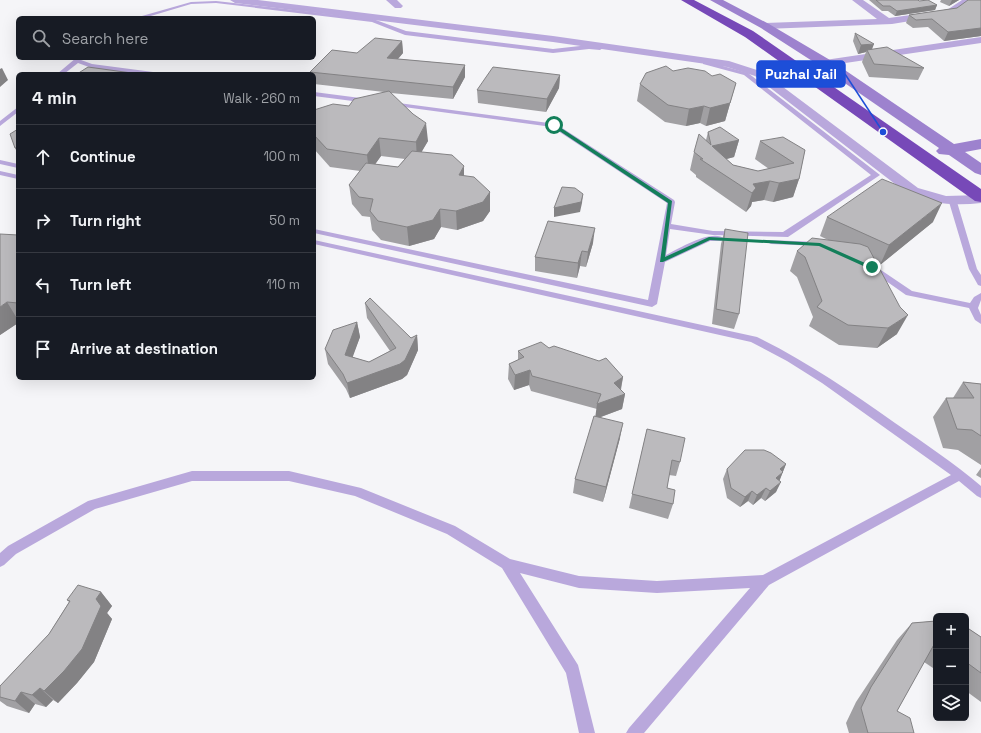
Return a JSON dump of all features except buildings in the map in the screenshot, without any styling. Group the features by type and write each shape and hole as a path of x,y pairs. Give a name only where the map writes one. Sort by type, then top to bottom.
{"highway":[{"path":"686,0 749,34 921,154 981,198"},
{"path":"701,0 768,36 945,150 981,182"}],"street":[{"path":"235,0 302,5 729,64 759,74 913,191 926,197 953,202 981,198"},
{"path":"715,0 765,26 825,63 945,150 981,170"},
{"path":"856,0 887,21"},
{"path":"765,26 887,21 950,12 968,0"},
{"path":"931,3 950,12"},
{"path":"825,63 981,40"},
{"path":"921,154 981,144"}],"lane":[{"path":"145,16 191,3 216,2 373,21 405,33 553,51 589,47 711,64 746,74 876,175 785,235 713,233 667,226"},
{"path":"62,72 77,60"},
{"path":"80,60 91,66 138,72"},
{"path":"316,94 554,125 670,202 662,261 652,304 316,231"},
{"path":"0,124 16,111"},
{"path":"0,162 16,166"},
{"path":"0,174 16,177"},
{"path":"953,202 972,270 981,283"},
{"path":"662,261 709,238 820,244 827,247"},
{"path":"316,242 754,339 789,356 843,391 960,475 981,494"},
{"path":"865,264 909,293 972,306"},
{"path":"981,296 974,300 972,306 974,313 981,321"},
{"path":"634,733 764,581 960,475"},
{"path":"0,561 12,550 92,505 192,476 289,476 357,491 451,530 507,564 579,582 657,586 764,581"},
{"path":"507,564 573,670 587,733"}],"place":[{"name":"Puzhal Jail","path":"883,132"}],"route":[{"path":"554,125 670,202 662,261 709,238 820,244 872,267"}]}
